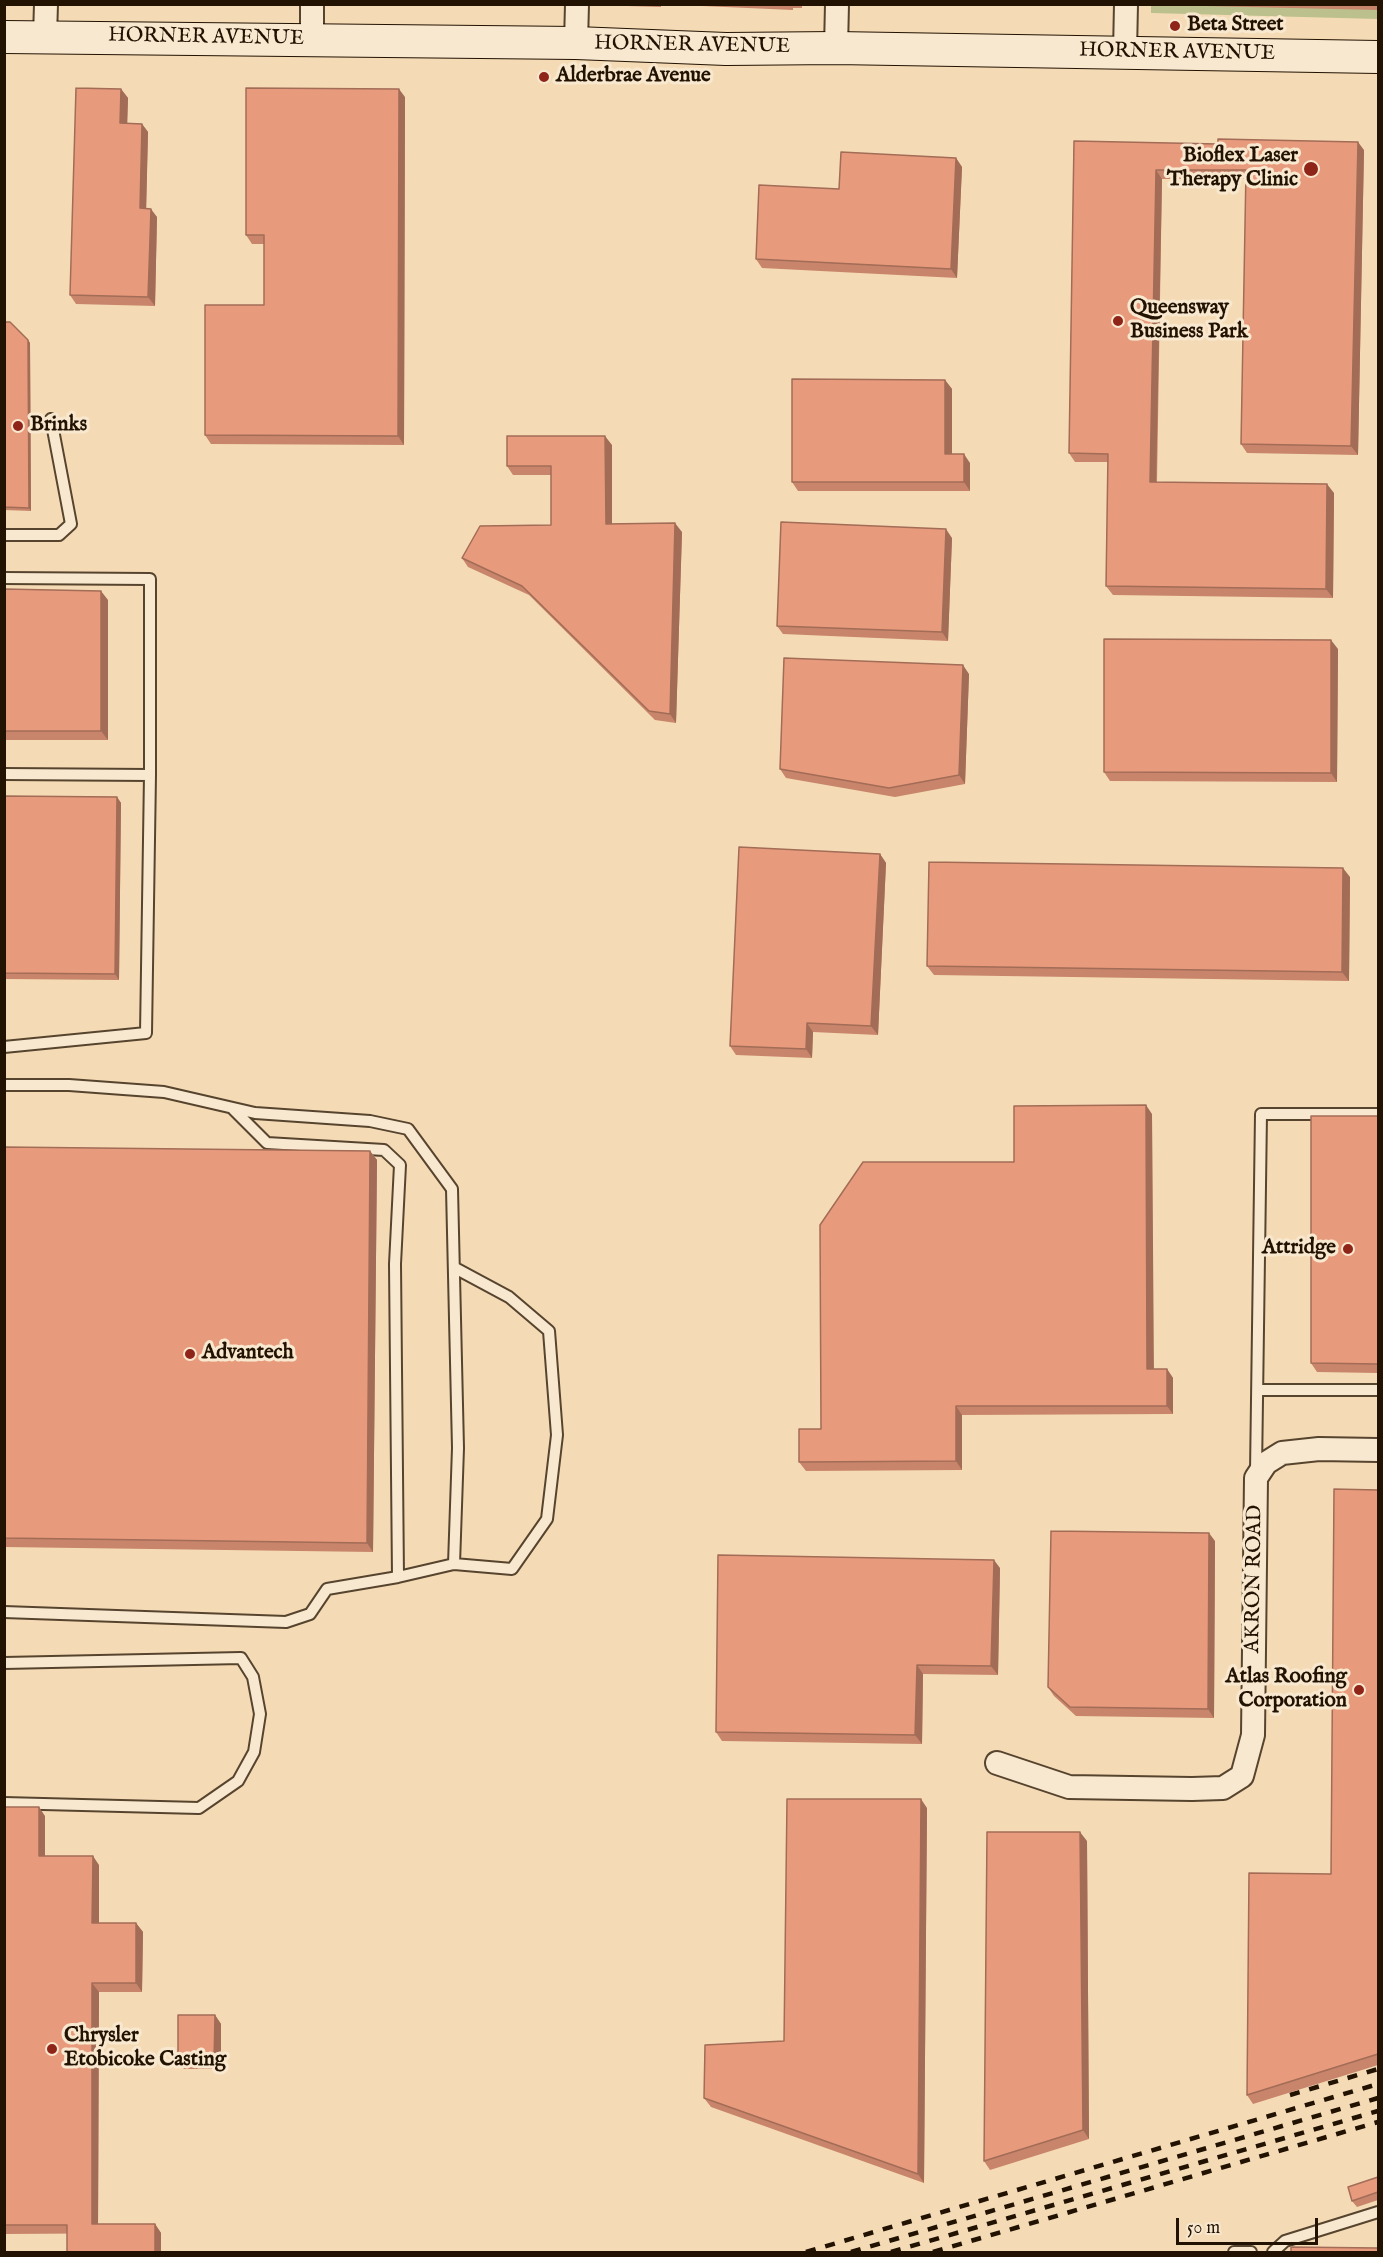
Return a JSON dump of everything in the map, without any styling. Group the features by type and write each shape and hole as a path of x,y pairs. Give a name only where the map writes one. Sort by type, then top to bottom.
{"main road":[{"name":"HORNER AVENUE","path":"4,37 312,39 576,43 726,49 836,48 1378,57"}],"street":[{"path":"45,37 46,4"},
{"path":"312,4 312,39"},
{"path":"576,43 577,4"},
{"path":"836,48 837,4"},
{"path":"1125,52 1126,4"},
{"name":"AKRON ROAD","path":"997,1763 1069,1787 1192,1790 1222,1788 1242,1776 1253,1735 1256,1478 1266,1463 1282,1454 1319,1449 1378,1450"}],"lane":[{"path":"4,535 59,535 71,524 51,419"},
{"path":"4,578 150,579 146,1033 4,1047"},
{"path":"4,774 150,775"},
{"path":"4,1085 69,1085 164,1092 255,1113 370,1120 408,1129 452,1189 458,1448 454,1564"},
{"path":"232,1108 267,1143 384,1150 400,1165 395,1264 398,1577"},
{"path":"1256,1478 1262,1114 1378,1114"},
{"path":"4,1612 286,1622 310,1614 327,1589 398,1577 454,1564 512,1569 547,1519 557,1435 549,1331 509,1297 455,1269"},
{"path":"1258,1390 1378,1390"},
{"path":"4,1663 241,1658 253,1677 260,1714 254,1752 238,1781 199,1808 4,1803"},
{"path":"1273,2253 1285,2241 1378,2212"},
{"path":"1234,2253 1251,2253"}],"green space":[{"path":"1151,5 1378,5 1378,19 1151,13"}],"building":[{"path":"76,88 121,89 120,123 142,124 140,208 151,209 148,297 70,295"},
{"path":"246,88 399,89 398,436 205,435 205,305 264,305 264,235 246,235"},
{"path":"1218,139 1358,142 1351,446 1241,444 1246,170 1156,170 1150,482 1327,484 1326,589 1106,586 1108,454 1069,453 1074,141 1218,144"},
{"path":"841,152 956,158 951,269 756,259 759,185 839,189"},
{"name":"Brinks","path":"4,322 10,322 28,340 29,508 4,507"},
{"path":"792,379 945,380 945,454 964,454 964,482 792,482"},
{"path":"507,436 605,436 606,524 675,523 670,714 649,711 522,586 462,558 480,526 551,525 551,466 507,466"},
{"path":"781,522 946,529 942,632 777,626"},
{"path":"4,589 101,591 101,731 4,731"},
{"path":"1104,639 1331,640 1331,773 1104,772"},
{"path":"784,658 963,665 959,775 889,788 780,769"},
{"path":"4,796 117,797 115,974 4,973"},
{"path":"739,847 880,854 871,1026 807,1023 806,1049 730,1046"},
{"path":"929,862 1343,868 1342,972 927,966"},
{"path":"1146,1105 1147,1369 1167,1369 1167,1406 956,1406 956,1461 799,1462 799,1429 821,1429 820,1225 863,1162 1014,1162 1014,1106"},
{"name":"Attridge","path":"1311,1116 1378,1116 1378,1364 1311,1363"},
{"name":"Advantech","path":"4,1147 370,1151 367,1543 4,1538"},
{"name":"Atlas Roofing Corporation","path":"1334,1489 1378,1490 1378,2054 1247,2095 1249,1873 1331,1874"},
{"path":"1051,1531 1209,1533 1208,1709 1070,1707 1048,1687"},
{"path":"718,1555 994,1560 991,1666 917,1665 915,1735 716,1732"},
{"path":"787,1799 921,1799 918,2174 704,2098 705,2045 784,2041"},
{"name":"Chrysler Etobicoke Casting","path":"4,1807 39,1807 39,1856 93,1856 92,1923 136,1923 136,1983 92,1983 92,2224 155,2224 155,2253 67,2253 67,2225 4,2225"},
{"path":"987,1832 1080,1832 1083,2130 984,2161"},
{"path":"178,2015 215,2015 214,2061 178,2060"},
{"path":"1378,2177 1378,2192 1352,2201 1348,2187"},
{"path":"1291,2247 1378,2248 1378,2253 1291,2253"}],"railway":[{"path":"1290,2095 1378,2069"},
{"path":"806,2252 1378,2084"},
{"path":"851,2252 1378,2098"},
{"path":"891,2252 1378,2111"},
{"path":"933,2252 1378,2122"}],"place":[{"name":"Beta Street","path":"1175,26"},
{"name":"Alderbrae Avenue","path":"544,77"},
{"name":"Bioflex Laser Therapy Clinic","path":"1311,169"},
{"name":"Queensway Business Park","path":"1118,321"},
{"name":"Brinks","path":"18,426"},
{"name":"Attridge","path":"1348,1249"},
{"name":"Advantech","path":"190,1354"},
{"name":"Atlas Roofing Corporation","path":"1359,1690"},
{"name":"Chrysler Etobicoke Casting","path":"52,2049"}]}
